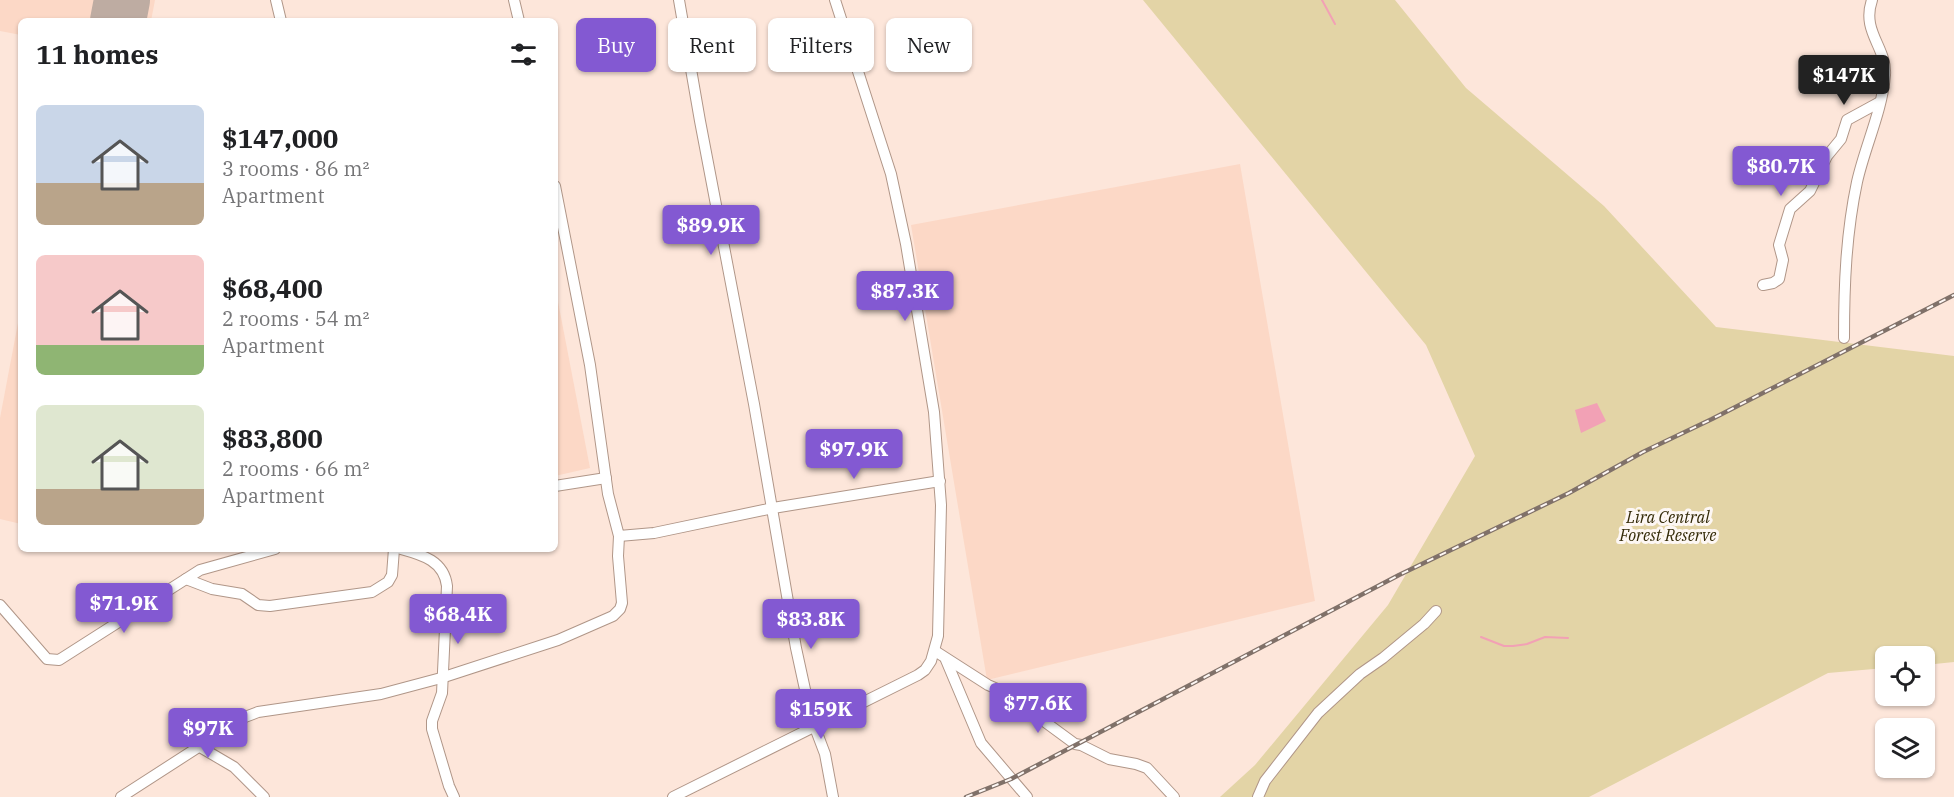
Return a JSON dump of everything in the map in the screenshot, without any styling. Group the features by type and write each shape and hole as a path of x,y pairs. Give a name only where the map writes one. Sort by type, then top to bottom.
{"street":[{"path":"276,0 280,18"},
{"path":"514,0 518,18"},
{"path":"679,0 699,121 773,508 796,648 811,717 825,754 833,797"},
{"path":"673,797 918,675 925,670 935,651 940,590 940,481 928,372 896,196 875,121 835,0"},
{"path":"1844,338 1849,232 1858,180 1880,102 1885,73 1885,63 1869,23 1869,9 1872,0"},
{"path":"1763,285 1779,279 1782,260 1779,245 1790,209 1810,191 1827,156 1840,139 1845,123 1880,102"},
{"path":"121,797 244,717 258,712 381,694 441,678 558,640 613,616 620,609 622,603 618,556 619,537 608,494 590,365 558,201"},
{"path":"558,486 606,478"},
{"path":"619,537 654,533 773,508 940,481"},
{"path":"0,605 47,658 59,660 186,579 217,564 263,552"},
{"path":"186,579 212,589 246,595 258,605 270,606 372,592 388,582 392,574 394,552"},
{"path":"409,552 430,559 440,567 446,577 442,693 432,721 432,729 454,797"},
{"path":"1258,797 1265,781 1318,713 1360,674 1383,658 1436,611"},
{"path":"935,651 988,685 1010,694 1029,706 1041,719 1075,744 1082,745 1109,759 1147,768 1174,797"},
{"path":"946,660 981,743 1027,797"},
{"path":"200,747 234,767 264,797"}],"shaded area":[{"path":"0,0 155,0 152,18 18,18 18,34 0,31"},
{"path":"1240,164 1315,601 987,680 911,225"},
{"path":"558,302 590,468 558,475"},
{"path":"18,323 18,523 0,519 0,418"},
{"path":"1597,403 1606,421 1581,433 1575,410"}],"green space":[{"name":"Lira Central Forest Reserve","path":"1143,0 1395,0 1466,88 1604,206 1716,327 1954,356 1954,662 1935,664 1935,646 1875,646 1875,669 1828,673 1589,797 1220,797 1255,765 1388,605 1475,456 1426,345"}],"waterway":[{"path":"1322,0 1335,24"},
{"path":"1481,637 1504,646 1527,644 1545,637 1568,638"}],"runway":[{"path":"119,18 122,0"}],"railway":[{"path":"966,797 1011,779 1399,575 1569,493 1643,452 1954,295"}]}
